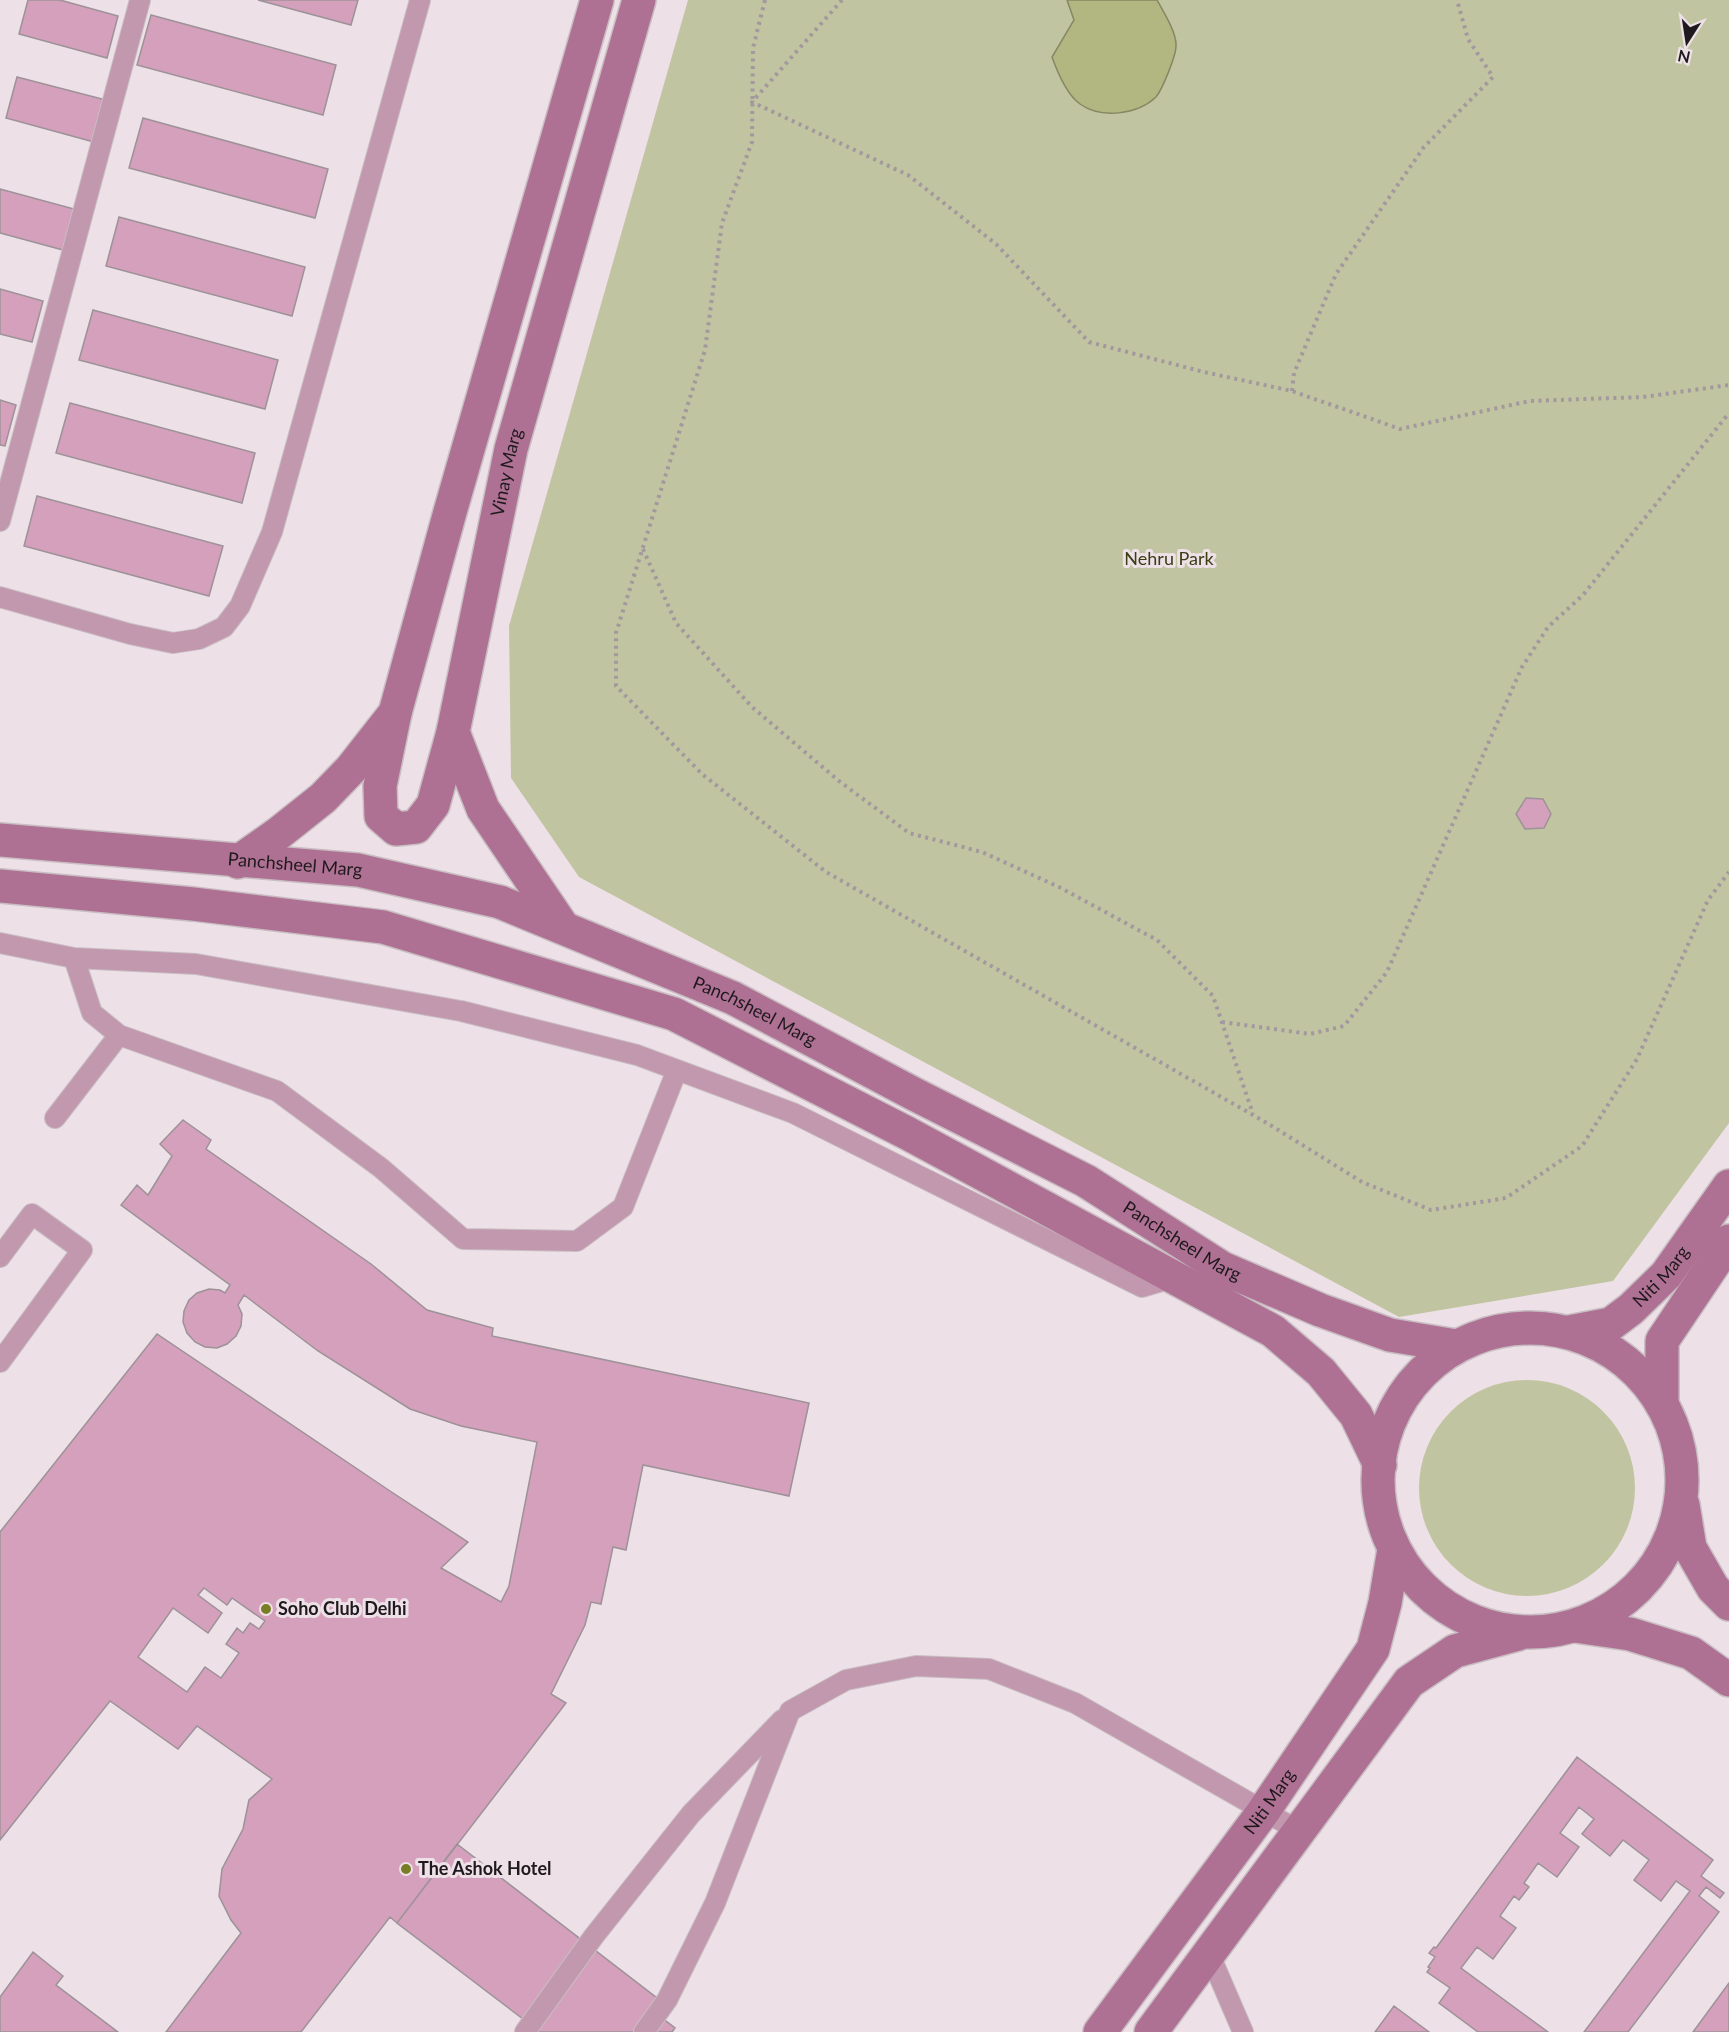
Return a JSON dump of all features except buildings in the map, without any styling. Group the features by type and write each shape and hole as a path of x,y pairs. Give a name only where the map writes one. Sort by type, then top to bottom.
{"main road":[{"path":"238,862 323,798 351,769 395,713 453,500 597,0"},
{"name":"Vinay Marg","path":"395,713 380,786 381,816 396,829 416,827 433,805 453,732 511,449 639,0"},
{"path":"453,732 483,809 562,927"},
{"name":"Panchsheel Marg","path":"0,840 238,862 358,870 500,902 733,998 914,1094 1086,1181 1222,1268 1320,1311 1390,1335 1456,1346"},
{"name":"Panchsheel Marg","path":"0,886 194,904 383,927 674,1014 917,1138 1273,1331 1321,1372 1356,1415 1380,1465"},
{"name":"Niti Marg","path":"1569,1332 1611,1324 1631,1309 1666,1275 1729,1186"},
{"name":"Niti Marg","path":"1662,1401 1662,1341 1729,1241"},
{"path":"1512,1328 1569,1332 1622,1357 1662,1401 1683,1457 1680,1517 1655,1571 1611,1611 1556,1632 1496,1630 1441,1605 1398,1559 1377,1500 1382,1438 1412,1382 1456,1346 1512,1328"},
{"path":"1681,1495 1690,1548 1713,1588 1729,1604"},
{"name":"Niti Marg","path":"1100,2032 1263,1812 1373,1649 1385,1603 1394,1549"},
{"path":"1573,1625 1630,1634 1690,1653 1729,1680"},
{"path":"1151,2032 1409,1682 1455,1651 1529,1631"}],"lane":[{"path":"0,521 140,0"},
{"path":"0,597 130,634 173,643 199,639 224,627 240,606 272,532 420,0"},
{"path":"0,943 74,958 196,964 461,1011 637,1055 793,1113 1142,1287 1176,1277"},
{"path":"74,958 92,1013 119,1035 277,1091 381,1168 463,1239 577,1241 623,1207 677,1070"},
{"path":"56,1118 119,1035"},
{"path":"0,1257 32,1214 82,1250 0,1362"},
{"path":"525,2032 594,1936 692,1814 790,1711 846,1680 916,1666 989,1669 1076,1703 1299,1831"},
{"path":"644,2032 667,2000 714,1903 790,1711"},
{"path":"1209,1953 1243,2032"}],"path":[{"path":"765,0 753,48 752,142 722,223 705,350 616,633 615,686 702,774 826,872 1253,1115 1362,1182 1431,1210 1506,1198 1582,1146 1636,1059 1708,900 1729,872"},
{"path":"752,102 842,0"},
{"path":"1292,391 1294,373 1336,274 1424,147 1492,77 1468,39 1457,0"},
{"path":"752,102 908,175 996,244 1089,342 1204,372 1292,391 1400,429 1530,401 1643,397 1729,385"},
{"path":"1222,1022 1310,1034 1344,1026 1387,972 1522,667 1548,627 1583,595 1729,413"},
{"path":"643,549 676,623 752,707 839,781 909,833 982,852 1059,887 1157,940 1213,996 1253,1115"}],"green space":[{"name":"Nehru Park","path":"688,0 1729,0 1729,1123 1613,1281 1399,1317 579,877 511,778 509,626"},
{"path":"1538,1380 1578,1393 1596,1404 1611,1419 1627,1447 1635,1477 1635,1499 1627,1529 1611,1557 1596,1572 1568,1588 1548,1594 1516,1596 1476,1583 1458,1572 1443,1557 1427,1529 1421,1509 1419,1477 1432,1437 1443,1419 1458,1404 1486,1388 1506,1382"}],"shaded area":[{"path":"1067,0 1157,0 1172,29 1176,46 1168,73 1156,97 1139,108 1119,113 1098,112 1075,100 1063,82 1052,57 1074,20"}],"place":[{"name":"Soho Club Delhi","path":"266,1609"},
{"name":"The Ashok Hotel","path":"406,1869"}]}
